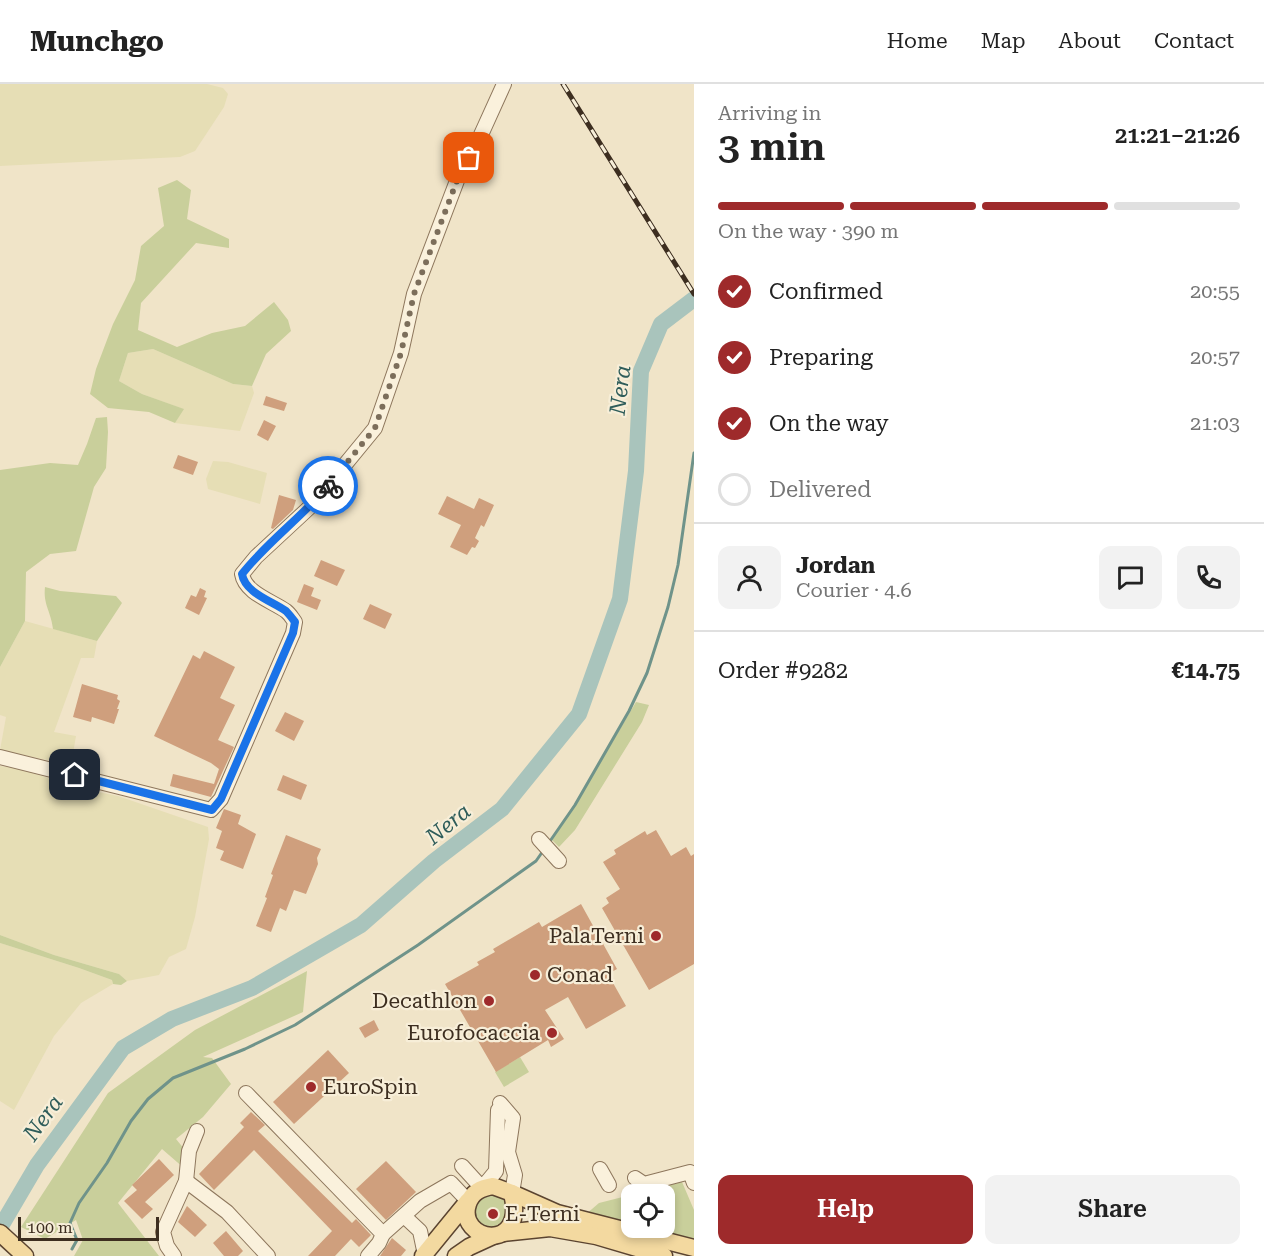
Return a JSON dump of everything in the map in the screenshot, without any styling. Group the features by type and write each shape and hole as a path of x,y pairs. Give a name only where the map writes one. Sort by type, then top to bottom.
{"main road":[{"path":"424,1255 472,1195 482,1188 493,1186 558,1213 694,1248"},
{"path":"456,1256 469,1247 509,1228 516,1213 512,1193"},
{"path":"468,1201 467,1218 477,1232 498,1234 550,1228 596,1236 664,1256"},
{"path":"0,1233 25,1256"}],"street":[{"path":"0,757 212,810 221,799 293,633 295,622 288,612 253,590 243,580 242,574 256,557 311,506 375,428 401,353 414,294 458,178 480,138 504,84"},
{"path":"540,839 559,861"},
{"path":"246,1093 383,1234"},
{"path":"368,1256 383,1234 420,1201 451,1184 465,1170 482,1188 496,1171 499,1106 513,1118 508,1152 515,1175 512,1193"},
{"path":"174,1256 167,1246 163,1232 186,1181 189,1151 197,1131"},
{"path":"600,1169 609,1185"},
{"path":"635,1178 644,1184 690,1172 694,1183"},
{"path":"186,1181 226,1212 268,1256"},
{"path":"451,1184 468,1201"},
{"path":"404,1216 420,1231 424,1255"},
{"path":"420,1231 444,1232"}],"shaded area":[{"path":"0,84 207,84 223,88 228,94 224,107 195,151 180,157 0,166"},
{"path":"153,349 233,384 252,386 254,393 240,431 175,423 183,409 142,394 119,381 128,353"},
{"path":"213,461 228,462 267,473 260,504 208,489 206,479"},
{"path":"25,621 97,641 94,658 81,658 54,732 76,736 71,765 0,750 6,717 0,715 0,667"},
{"path":"0,766 20,769 79,788 118,796 208,827 209,839 195,917 186,949 169,957 159,975 127,981 119,974 54,955 0,935"},
{"path":"0,943 79,968 112,980 113,984 81,1003 54,1036 14,1110 0,1101"}],"green space":[{"path":"177,180 191,190 187,219 229,239 229,248 196,243 141,303 138,330 177,347 212,333 245,326 274,302 288,320 291,331 266,354 252,386 233,384 153,349 128,353 119,381 142,394 184,409 175,423 149,412 108,408 90,394 96,369 113,324 135,280 141,246 164,226 158,188"},
{"path":"107,417 106,468 94,487 76,551 50,554 26,572 25,621 0,667 0,470 50,463 78,465 96,418"},
{"path":"45,587 60,591 116,596 122,603 97,641 53,629 45,599"},
{"path":"636,702 649,705 642,722 575,830 559,847 551,839 585,788"},
{"path":"0,935 54,955 119,974 127,981 121,985 113,984 112,980 79,968 0,943"},
{"path":"307,971 303,1012 203,1057 212,1058 231,1084 203,1117 176,1139 185,1150 181,1158 193,1166 192,1175 162,1149 118,1203 159,1256 74,1256 83,1240 76,1220 45,1239 21,1227 108,1093 195,1030"},
{"path":"520,1057 529,1072 504,1087 495,1072"},
{"path":"682,1182 694,1210 694,1243 675,1237 674,1184"},
{"path":"497,1191 512,1204 498,1232 474,1223 476,1200 483,1195"},
{"path":"621,1198 621,1223 585,1215 599,1203"}],"building":[{"path":"266,396 287,403 284,411 263,405"},
{"path":"264,420 276,426 268,441 257,435"},
{"path":"178,455 198,462 193,475 173,468"},
{"path":"279,495 296,500 293,510 273,529 271,528"},
{"path":"447,496 474,509 479,498 494,505 484,527 481,525 475,538 479,541 467,555 450,547 461,525 438,514"},
{"path":"321,560 345,570 337,586 314,576"},
{"path":"304,584 314,588 311,596 321,600 317,610 297,602"},
{"path":"200,588 206,591 204,597 207,598 199,615 185,608 191,595 196,597"},
{"path":"370,604 392,614 385,629 363,619"},
{"path":"204,651 235,667 220,698 235,705 218,740 234,747 211,797 170,786 173,774 214,784 219,769 154,736 193,655 200,659"},
{"path":"82,684 118,695 117,699 120,701 117,709 119,709 114,724 92,717 91,722 73,717"},
{"path":"285,712 304,721 294,741 275,731"},
{"path":"283,775 307,785 301,800 277,790"},
{"path":"224,809 241,815 238,824 256,834 243,869 220,860 224,851 216,848 222,831 216,828"},
{"name":"PalaTerni","path":"656,830 671,856 686,847 691,856 694,854 694,964 649,990 602,908 609,903 606,898 620,889 603,862 616,854 614,850 645,831 647,835"},
{"path":"286,835 321,849 317,858 318,864 306,894 294,890 286,911 280,908 271,932 256,926 267,898 265,897 273,875 271,874"},
{"path":"581,904 617,969 608,974 626,1006 586,1029 568,997 545,1010 564,1039 551,1047 548,1040 496,1072 445,984 479,965 477,962 495,952 493,949 539,922 542,927"},
{"path":"374,1020 379,1030 365,1038 359,1028"},
{"name":"EuroSpin","path":"328,1050 349,1073 294,1124 273,1102"},
{"path":"251,1112 265,1125 258,1131 352,1223 356,1219 371,1235 359,1247 351,1239 335,1256 308,1256 332,1231 254,1150 214,1190 199,1174 244,1127 240,1123"},
{"path":"159,1159 174,1175 145,1202 153,1209 142,1219 124,1201 137,1190 132,1185"},
{"path":"386,1161 416,1192 386,1220 356,1189"},
{"path":"187,1206 207,1225 195,1237 178,1222"},
{"path":"226,1231 243,1251 238,1256 224,1256 213,1243"},
{"path":"392,1238 406,1250 401,1256 380,1256"}],"waterway":[{"name":"Nera","path":"0,1228 37,1165 123,1048 172,1019 252,988 361,925 434,861 502,809 579,714 620,599 636,471 641,371 661,324 694,299"},
{"path":"548,844 575,805 629,711 647,673 668,607 678,565 694,453"},
{"path":"72,1249 77,1240 70,1223 79,1203 107,1163 131,1121 148,1099 173,1078 245,1049 295,1025 418,945 536,861 543,851"}],"railway":[{"path":"563,84 694,294"}],"way so far":[{"path":"328,486 375,428 401,353 414,294 458,178 469,158"}],"place":[{"name":"PalaTerni","path":"656,936"},
{"name":"Conad","path":"535,975"},
{"name":"Decathlon","path":"489,1001"},
{"name":"Eurofocaccia","path":"552,1033"},
{"name":"EuroSpin","path":"311,1087"},
{"name":"E-Terni","path":"493,1214"}],"route":[{"path":"75,775 212,810 221,799 293,633 295,622 288,612 253,590 243,580 242,574 256,557 311,506 328,486"}]}
